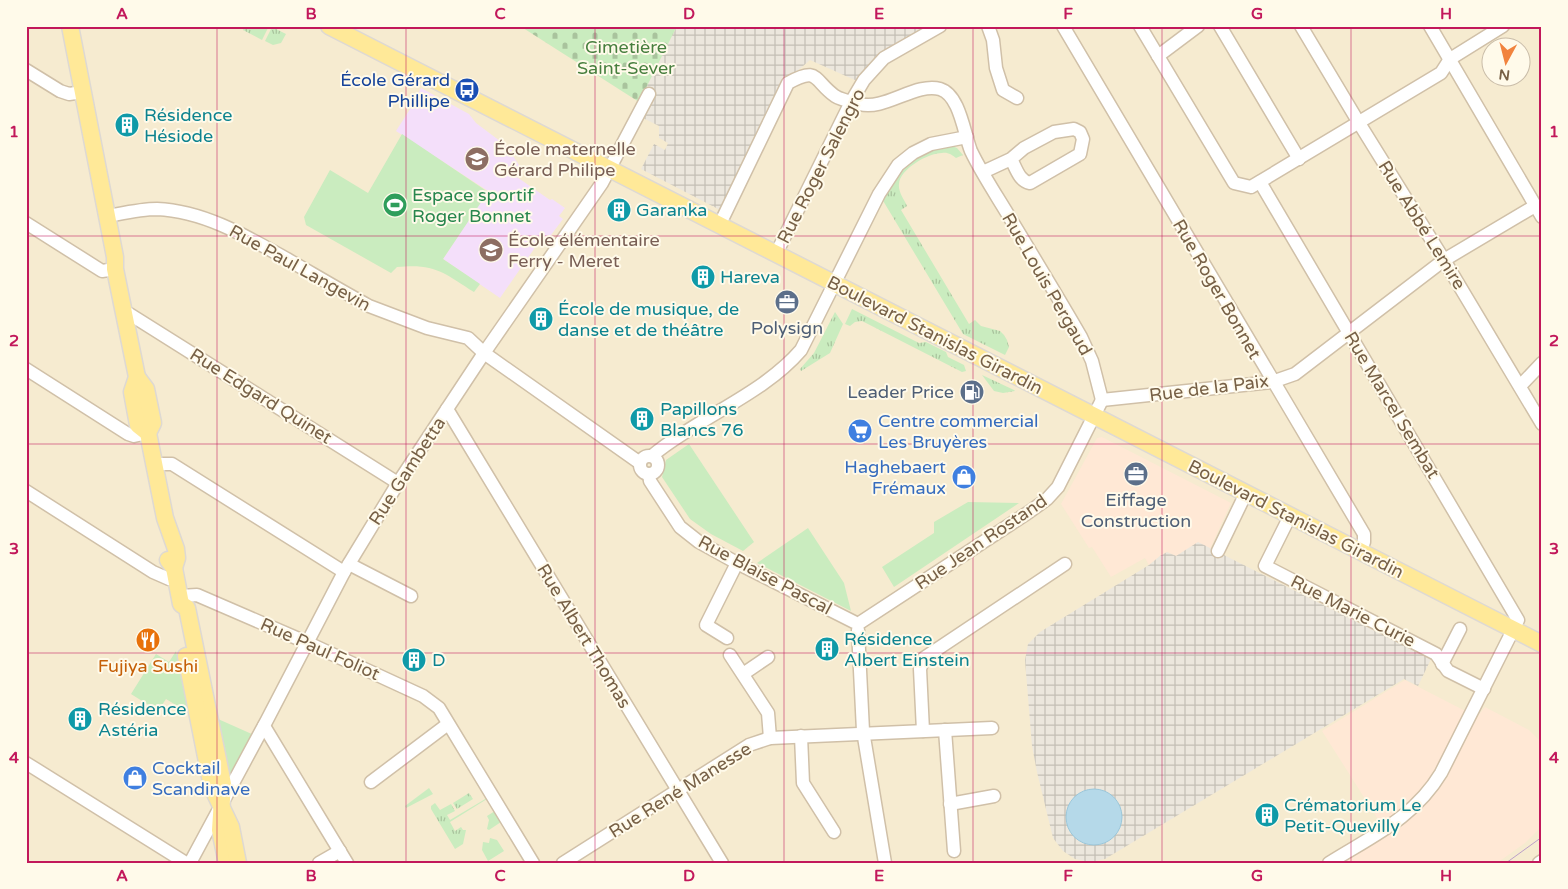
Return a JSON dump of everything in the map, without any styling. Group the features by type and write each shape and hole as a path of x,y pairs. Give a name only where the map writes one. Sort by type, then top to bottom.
{"main road":[{"path":"70,26 108,216 115,256 115,269 137,377 132,392 138,425 148,433 168,532 174,541 176,549 175,573 180,600 177,610 178,617 212,787 231,827 238,863"},
{"name":"Boulevard Stanislas Girardin","path":"329,26 1542,644"},
{"path":"98,173 93,198 105,258 115,269"},
{"path":"180,600 187,608 223,784 220,830 227,863"}],"street":[{"name":"Rue Roger Salengro","path":"776,254 851,102 864,80 884,58 940,26"},
{"path":"988,26 993,40 996,68 1003,90 1017,98"},
{"name":"Rue Roger Bonnet","path":"1063,26 1272,382 1364,534 1364,542 1360,551"},
{"path":"1140,26 1234,183 1251,187 1441,73 1450,59 1503,26"},
{"path":"1158,56 1198,26"},
{"path":"1220,26 1299,159"},
{"name":"Rue Abbé Lemire","path":"1301,26 1542,424"},
{"path":"1430,26 1542,217"},
{"path":"26,70 60,91 68,94 83,92"},
{"path":"719,226 788,83 803,75 816,76 835,96 851,102"},
{"name":"Rue Louis Pergaud","path":"851,102 869,106 928,88 939,88 947,92 954,102 963,122 971,149 983,172 1081,337 1092,361 1102,400"},
{"name":"Rue Gambetta","path":"190,863 347,568 398,483 484,353 602,183 649,94"},
{"path":"983,172 1011,159 1024,148 1054,132 1074,129 1080,132 1083,139 1080,154 1030,183 1025,182 1021,178 1011,159"},
{"path":"640,462 643,457 652,456 688,430 770,378 789,363 801,350 879,194 898,165 912,153 931,144 967,137"},
{"name":"Rue Marcel Sembat","path":"1260,182 1518,618 1514,629"},
{"name":"Rue de la Paix","path":"1102,400 1272,382 1295,374 1444,260 1533,202 1542,191"},
{"name":"Rue Paul Langevin","path":"108,216 158,209 195,216 224,226 369,306 427,328 468,338 484,353"},
{"path":"26,223 102,271 115,269"},
{"name":"Rue Edgard Quinet","path":"123,310 398,483"},
{"path":"484,353 640,462 642,470 649,474 655,472 658,466 657,460 652,456"},
{"path":"1520,386 1542,364"},
{"path":"26,369 128,434 134,436 148,433"},
{"path":"1094,416 1102,400"},
{"name":"Rue Albert Thomas","path":"447,409 722,863"},
{"name":"Rue Jean Rostand","path":"858,625 1047,499 1058,487 1094,416"},
{"path":"154,464 172,464 347,568 411,596"},
{"name":"Rue Blaise Pascal","path":"649,474 650,481 680,527 699,542 858,625"},
{"path":"26,491 153,572 169,579 175,573"},
{"path":"1218,550 1246,493"},
{"name":"Rue Marie Curie","path":"1290,516 1265,566 1436,654 1448,671 1483,692"},
{"path":"727,638 706,625 737,563"},
{"path":"923,731 920,669 924,658 1065,564"},
{"name":"Rue Paul Foliot","path":"180,600 197,595 308,643 422,696 439,708 533,863"},
{"path":"858,625 864,734 885,863"},
{"path":"1442,664 1460,629"},
{"path":"1329,863 1402,818 1419,804 1441,773 1514,629"},
{"path":"730,655 768,713 770,738"},
{"path":"743,674 768,658"},
{"path":"371,782 448,724"},
{"path":"264,726 347,863"},
{"name":"Rue René Manesse","path":"562,863 749,745 770,738 992,728"},
{"path":"945,730 954,850"},
{"path":"801,736 803,783 834,832"},
{"path":"26,763 186,863"},
{"path":"950,804 994,796"},
{"path":"320,863 340,851"}],"shaded area":[{"path":"26,26 1542,26 1542,863 26,863"},
{"path":"677,26 926,26 885,52 857,81 810,60 795,73 784,79 720,210 641,169 654,144 665,150 668,143 659,138 659,126 643,118 644,92"},
{"path":"421,88 469,114 476,123 512,150 511,153 519,165 514,175 565,208 559,216 563,219 551,235 553,236 550,241 543,236 500,298 443,259 488,191 396,131"},
{"path":"1102,437 1231,503 1210,549 1198,543 1176,556 1167,552 1149,565 1145,558 1111,577 1092,547 1089,548 1061,504 1097,438"},
{"path":"1198,542 1431,659 1418,686 1404,679 1105,859 1090,862 1075,859 1063,851 1053,838 1037,772 1032,746 1025,660 1028,644 1040,632 1149,565 1160,556 1167,552 1176,556","holes":["1089,789 1096,789 1117,800 1122,812 1122,818 1071,834 1066,819 1068,807 1076,796"]},
{"path":"1405,680 1477,717 1485,707 1529,730 1542,743 1542,826 1525,843 1497,863 1343,863 1388,835 1322,731"}],"green space":[{"path":"245,26 269,26 262,40 243,30"},
{"name":"Cimetière Saint-Sever","path":"520,26 677,26 639,102"},
{"path":"272,27 286,34 281,43 273,45 265,41"},
{"name":"Espace sportif Roger Bonnet","path":"402,134 488,192 443,259 480,284 474,292 446,275 430,268 397,267 391,273 306,225 304,217 330,170 368,193"},
{"path":"950,145 957,148 963,155 956,158 946,153 936,154 916,163 904,173 899,187 907,206 901,210 969,324 975,320 981,326 1000,331 1007,340 1009,347 1005,355 963,334 882,199 897,171 924,151"},
{"path":"852,309 919,343 926,342 946,352 948,357 964,365 966,371 962,372 862,321 855,322 850,326 845,324"},
{"path":"835,312 843,324 830,353 801,371 800,369 814,353"},
{"path":"982,375 1015,391 1003,393 994,391"},
{"path":"689,444 754,542 743,551 711,534 690,519 662,477 666,460"},
{"path":"968,502 1019,503 894,587 882,567 934,533 934,522"},
{"path":"808,528 844,583 851,611 757,563"},
{"path":"176,651 189,713 166,699 158,711 131,694 156,654 169,662"},
{"path":"218,719 254,735 233,776 229,775"},
{"path":"429,788 433,794 406,808 405,806"},
{"path":"469,793 473,799 457,809 453,803"},
{"path":"487,798 450,822 455,831 461,827 463,830 466,830 463,844 455,849 431,806 435,803 440,810 451,804 455,811 447,815 450,820"},
{"path":"495,811 501,822 489,830 487,829 489,820 487,816"},
{"path":"490,838 497,840 504,851 488,861 482,850 483,842 489,843"}],"water":[{"path":"1094,789 1105,791 1114,797 1120,806 1122,817 1120,828 1114,837 1105,843 1094,845 1083,843 1074,837 1068,828 1066,817 1068,806 1074,797 1083,791"}],"tram line":[{"path":"1506,863 1542,837"}],"place":[{"name":"École Gérard Phillipe","path":"467,90"},
{"name":"Résidence Hésiode","path":"127,125"},
{"name":"École maternelle Gérard Philipe","path":"477,159"},
{"name":"Espace sportif Roger Bonnet","path":"395,205"},
{"name":"Garanka","path":"619,210"},
{"name":"École élémentaire Ferry - Meret","path":"491,250"},
{"name":"Hareva","path":"703,277"},
{"name":"Polysign","path":"787,302"},
{"name":"École de musique, de danse et de théâtre","path":"541,319"},
{"name":"Leader Price","path":"972,392"},
{"name":"Papillons Blancs 76","path":"642,419"},
{"name":"Centre commercial Les Bruyères","path":"860,431"},
{"name":"Eiffage Construction","path":"1136,474"},
{"name":"Haghebaert Frémaux","path":"964,477"},
{"name":"Fujiya Sushi","path":"148,640"},
{"name":"Résidence Albert Einstein","path":"827,649"},
{"name":"D","path":"414,660"},
{"name":"Résidence Astéria","path":"80,719"},
{"name":"Cocktail Scandinave","path":"135,778"},
{"name":"Crématorium Le Petit-Quevilly","path":"1267,815"}]}
